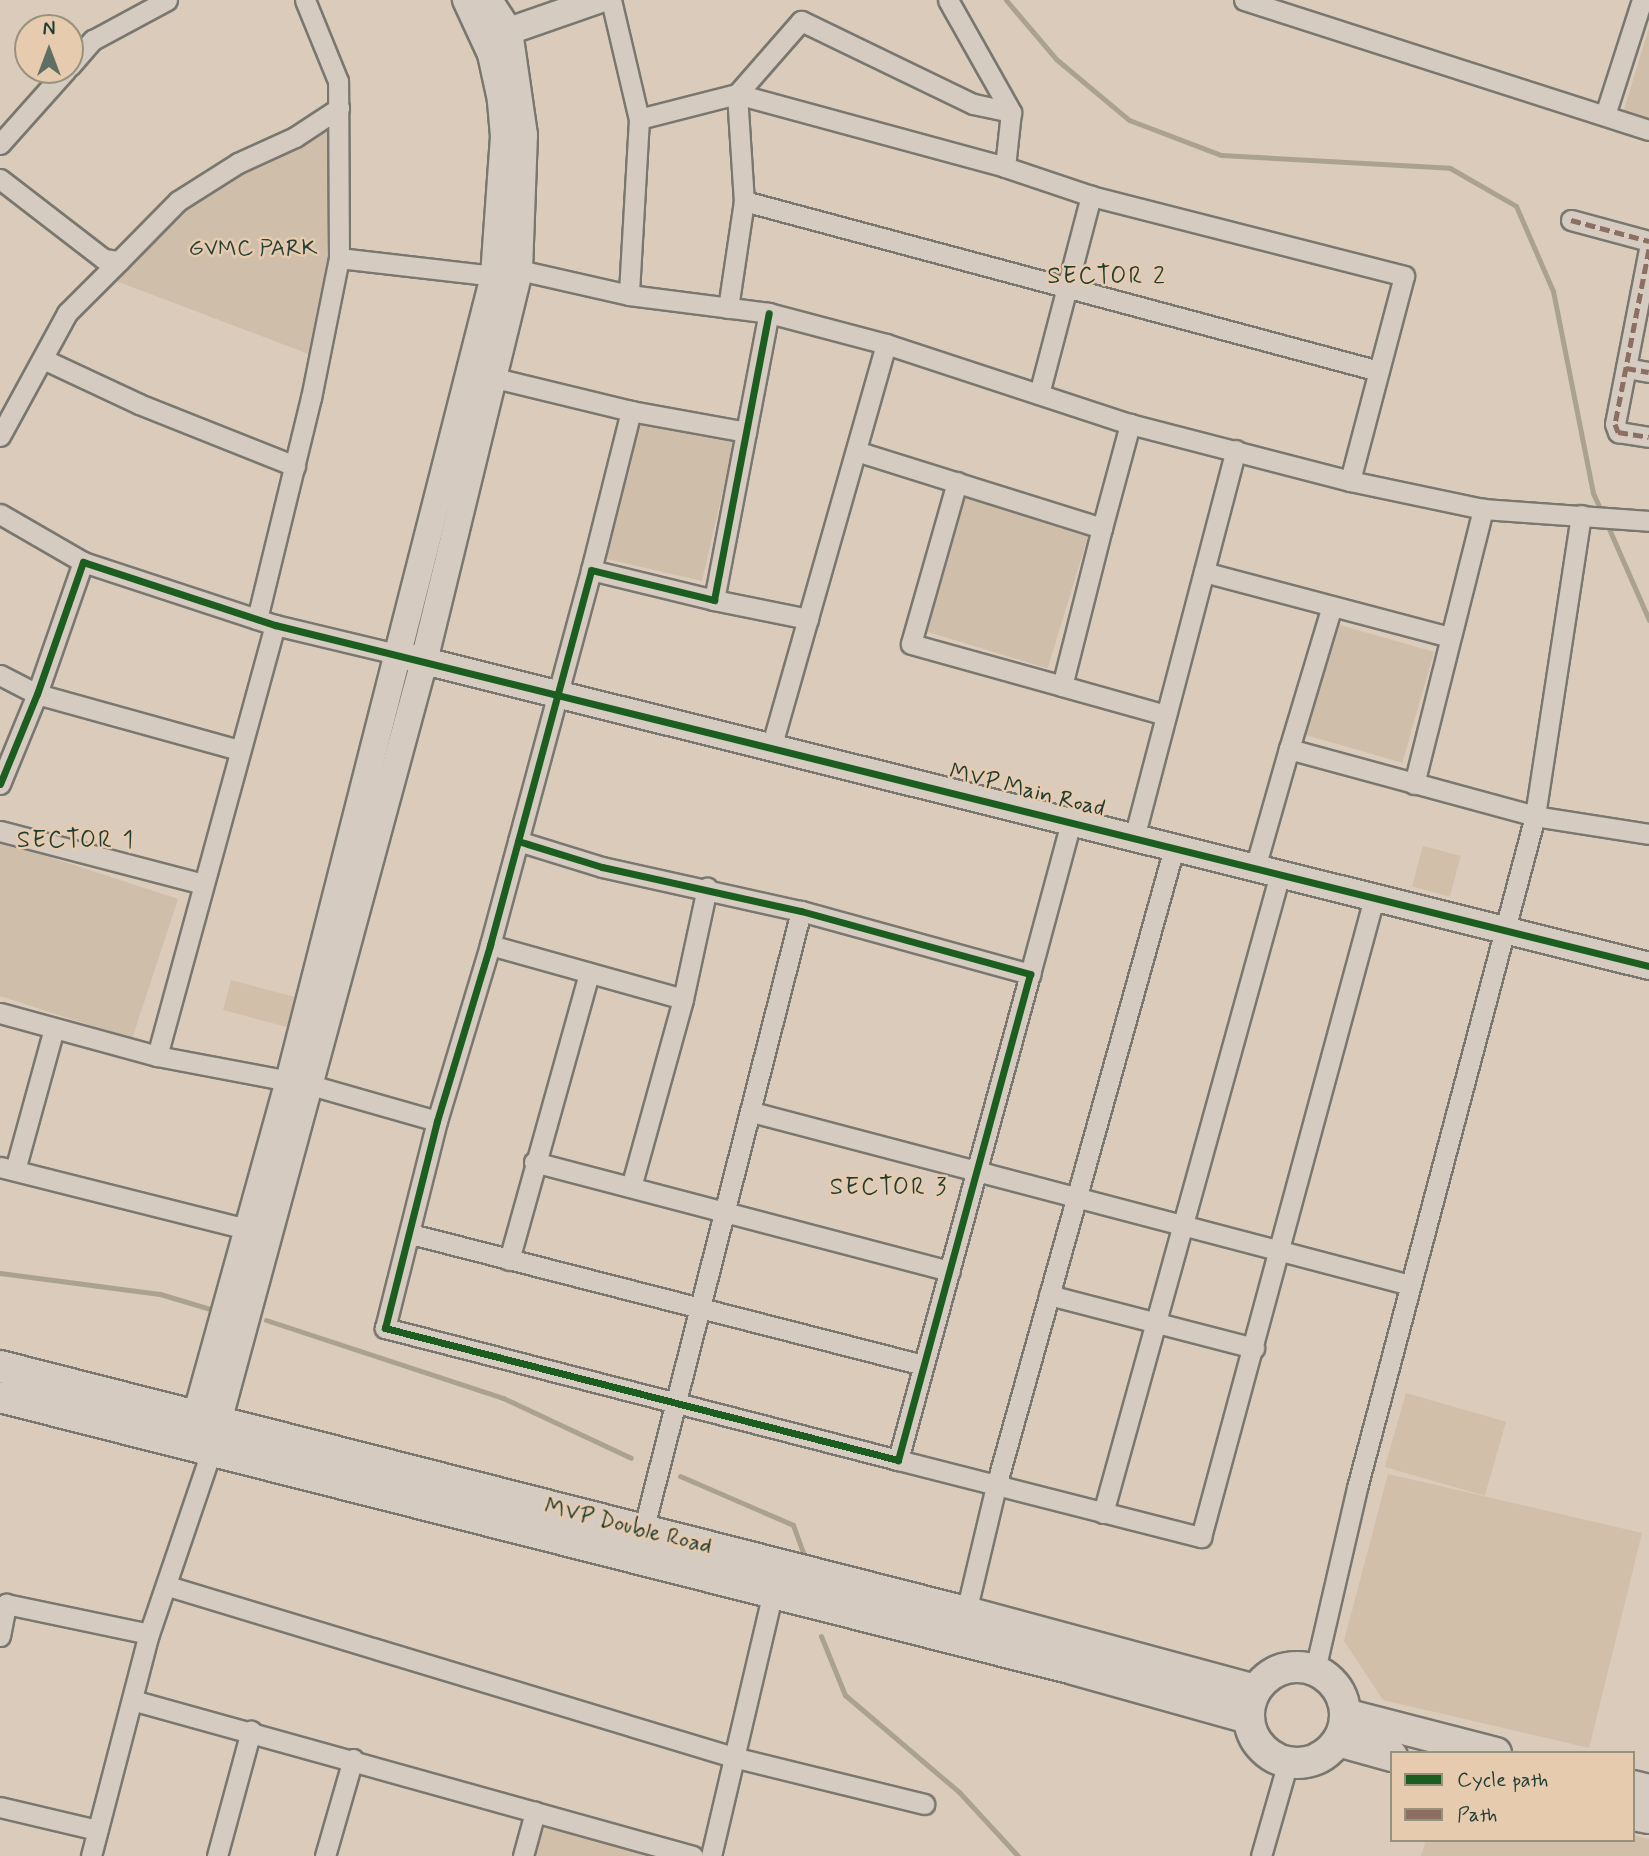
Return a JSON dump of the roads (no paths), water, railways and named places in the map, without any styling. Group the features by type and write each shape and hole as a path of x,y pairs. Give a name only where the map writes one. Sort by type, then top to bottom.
{"main road":[{"name":"MVP Double Road","path":"0,1366 643,1531 777,1579"},
{"path":"13,1400 33,1374"},
{"name":"MVP Double Road","path":"13,1400 199,1449 777,1579 961,1625 1252,1704"},
{"path":"1281,1669 1315,1670 1337,1688 1341,1728 1316,1759 1289,1762 1261,1747 1252,1704 1281,1669"},
{"path":"1341,1728 1479,1751"},
{"path":"1341,1728 1390,1755"}],"street":[{"path":"84,50 93,40 167,0"},
{"path":"157,1056 239,750 295,466 340,258 339,107 332,57 305,0"},
{"path":"207,1418 247,1229 298,1083 397,654 494,276 504,136 491,54 466,0"},
{"path":"91,1856 149,1634 168,1586 207,1418 298,1083 424,662 495,379 519,270 524,135 509,31 489,0"},
{"path":"509,31 598,0"},
{"path":"611,0 639,119 629,295"},
{"path":"948,0 1011,112 1005,167"},
{"path":"1244,0 1649,130"},
{"path":"1605,115 1642,0"},
{"path":"728,307 744,201 737,94 800,21 973,104 1011,112"},
{"path":"0,144 54,84"},
{"path":"639,119 737,94 1005,167 1091,196 1404,276 1350,481"},
{"path":"0,436 68,313 178,201 238,163 295,137 339,107"},
{"path":"0,178 104,259 119,261"},
{"path":"1039,394 1091,196"},
{"path":"744,201 1379,371"},
{"path":"1571,220 1649,241"},
{"path":"1649,249 1615,424 1618,432 1649,437"},
{"path":"340,258 494,276"},
{"path":"519,270 629,295 769,313 886,344 1130,424 1350,481 1483,509 1628,517 1649,521"},
{"path":"714,600 769,313"},
{"path":"771,748 886,344"},
{"path":"43,359 139,404 295,466"},
{"path":"1626,368 1649,372"},
{"path":"495,379 631,411 746,432"},
{"path":"631,411 592,570 556,694 490,945 437,1121 411,1234 385,1328 1201,1537 1374,898"},
{"path":"1062,687 1130,424"},
{"path":"1135,838 1236,450"},
{"path":"856,451 1102,528"},
{"path":"957,482 911,643 1167,715"},
{"path":"1414,784 1483,509"},
{"path":"0,514 83,562 266,622 397,654"},
{"path":"1315,1670 1410,1285 1535,816 1587,515"},
{"path":"0,784 37,694 83,562"},
{"path":"592,570 714,600 808,619"},
{"path":"1204,572 1450,637"},
{"path":"1103,1513 1184,1226 1268,871 1289,749 1332,606"},
{"name":"MVP Main Road","path":"397,654 1649,966"},
{"path":"0,675 37,694 239,750"},
{"path":"1289,749 1535,816 1649,834"},
{"path":"898,1460 1071,822"},
{"path":"0,831 203,884"},
{"path":"518,841 602,867 801,911 1030,974"},
{"path":"961,1625 996,1486 1174,848"},
{"path":"631,1187 682,999 706,888"},
{"path":"643,1531 752,1112 801,911"},
{"path":"490,945 682,999"},
{"path":"509,1260 534,1162 589,973"},
{"path":"0,1013 157,1056 298,1083 437,1121"},
{"path":"54,1027 7,1168 247,1229"},
{"path":"752,1112 1410,1285"},
{"path":"534,1162 950,1271"},
{"path":"411,1234 923,1365"},
{"path":"1049,1295 1254,1348"},
{"path":"711,1856 777,1579"},
{"path":"168,1586 733,1757 924,1804"},
{"path":"0,1636 3,1604 149,1634"},
{"path":"132,1700 353,1759 693,1856"},
{"path":"217,1856 251,1731"},
{"path":"325,1856 353,1759"},
{"path":"1261,1856 1289,1762"},
{"path":"0,1807 97,1830"},
{"path":"523,1856 535,1812"}],"waterway":[{"path":"1006,0 1056,59 1129,120 1221,155 1450,168 1516,206 1553,291 1593,493 1602,513"},
{"path":"1606,522 1649,620"},
{"path":"0,1273 160,1294 217,1311"},
{"path":"266,1320 503,1398 631,1458"},
{"path":"680,1476 793,1525 804,1556"},
{"path":"821,1636 845,1695 959,1792 1018,1856"}],"district":[{"name":"SECTOR 2","path":"1107,277"},
{"name":"SECTOR 1","path":"76,841"},
{"name":"SECTOR 3","path":"889,1188"}],"park label":[{"name":"GVMC PARK","path":"253,249"}]}
